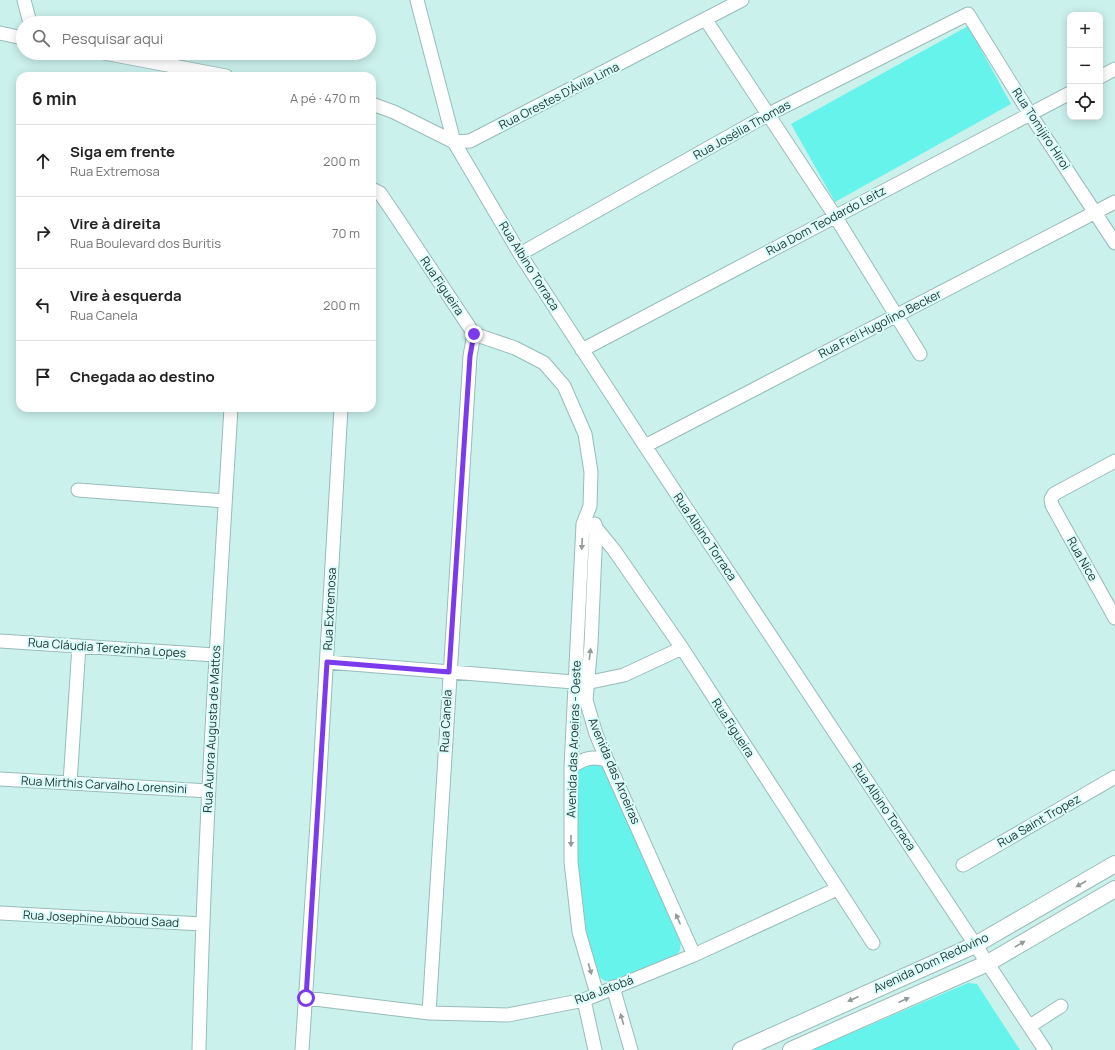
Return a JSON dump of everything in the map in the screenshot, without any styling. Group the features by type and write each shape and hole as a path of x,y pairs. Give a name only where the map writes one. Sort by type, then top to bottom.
{"street":[{"path":"24,0 28,16"},
{"name":"Rua Albino Torraca","path":"417,0 454,142 520,254 645,446 1045,1050"},
{"name":"Rua Orestes D'Ávila Lima","path":"454,142 470,141 742,0"},
{"name":"Rua Tomijiro Hiroi","path":"968,14 1030,114 1115,242"},
{"name":"Rua Josélia Thomas","path":"520,254 767,115 968,14"},
{"path":"706,20 767,115 835,216 895,316 920,354"},
{"path":"0,34 16,37"},
{"path":"141,60 205,72"},
{"path":"1103,75 1115,69"},
{"name":"Rua Dom Teodardo Leitz","path":"582,350 1067,95"},
{"path":"376,105 394,112 454,142"},
{"name":"Rua Figueira","path":"376,191 380,193 474,334"},
{"name":"Rua Frei Hugolino Becker","path":"645,446 1115,202"},
{"path":"474,334 515,348 544,363 564,386 585,434 591,472 590,506"},
{"name":"Rua Canela","path":"429,1013 449,672 470,356 474,334"},
{"name":"Rua Aurora Augusta de Mattos","path":"199,1050 202,924 215,655 231,412"},
{"name":"Rua Extremosa","path":"302,1050 327,662 341,412"},
{"name":"Rua Nice","path":"1115,461 1054,494 1051,499 1052,505 1115,618"},
{"path":"78,490 225,502"},
{"name":"Avenida das Aroeiras - Oeste","path":"590,506 583,524 581,682 571,767 571,862 579,932 597,994"},
{"name":"Avenida das Aroeiras","path":"590,506 596,528 591,644 581,682 596,734 694,955"},
{"path":"583,524 596,528"},
{"name":"Rua Figueira","path":"596,528 614,550 682,648 873,943"},
{"name":"Rua Cláudia Terezinha Lopes","path":"0,641 215,655"},
{"path":"70,783 79,646"},
{"path":"327,662 581,682 624,675 682,648"},
{"path":"571,767 583,759 595,757 607,760"},
{"name":"Rua Saint Tropez","path":"963,865 1115,777"},
{"name":"Rua Mirthis Carvalho Lorensini","path":"0,779 209,791"},
{"name":"Avenida Dom Redovino","path":"741,1050 975,945 1115,864"},
{"name":"Rua Jatobá","path":"306,998 429,1013 508,1014 584,1000 694,955 837,889"},
{"name":"Avenida Dom Redovino","path":"791,1050 988,963 1115,889"},
{"name":"Rua Josephine Abboud Saad","path":"0,913 202,924"},
{"path":"613,988 631,1050"},
{"path":"584,1000 595,1050"},
{"path":"1030,1026 1061,1006"}],"shaded area":[{"path":"968,26 1011,104 835,202 791,124"},
{"path":"592,763 601,766 607,773 681,941 680,950 676,956 615,982 605,981 597,975 587,934 580,886 577,854 576,775 581,767"},
{"path":"968,983 977,984 1020,1050 812,1050"}],"route":[{"path":"306,998 327,662 449,672 470,356 474,334"}]}
